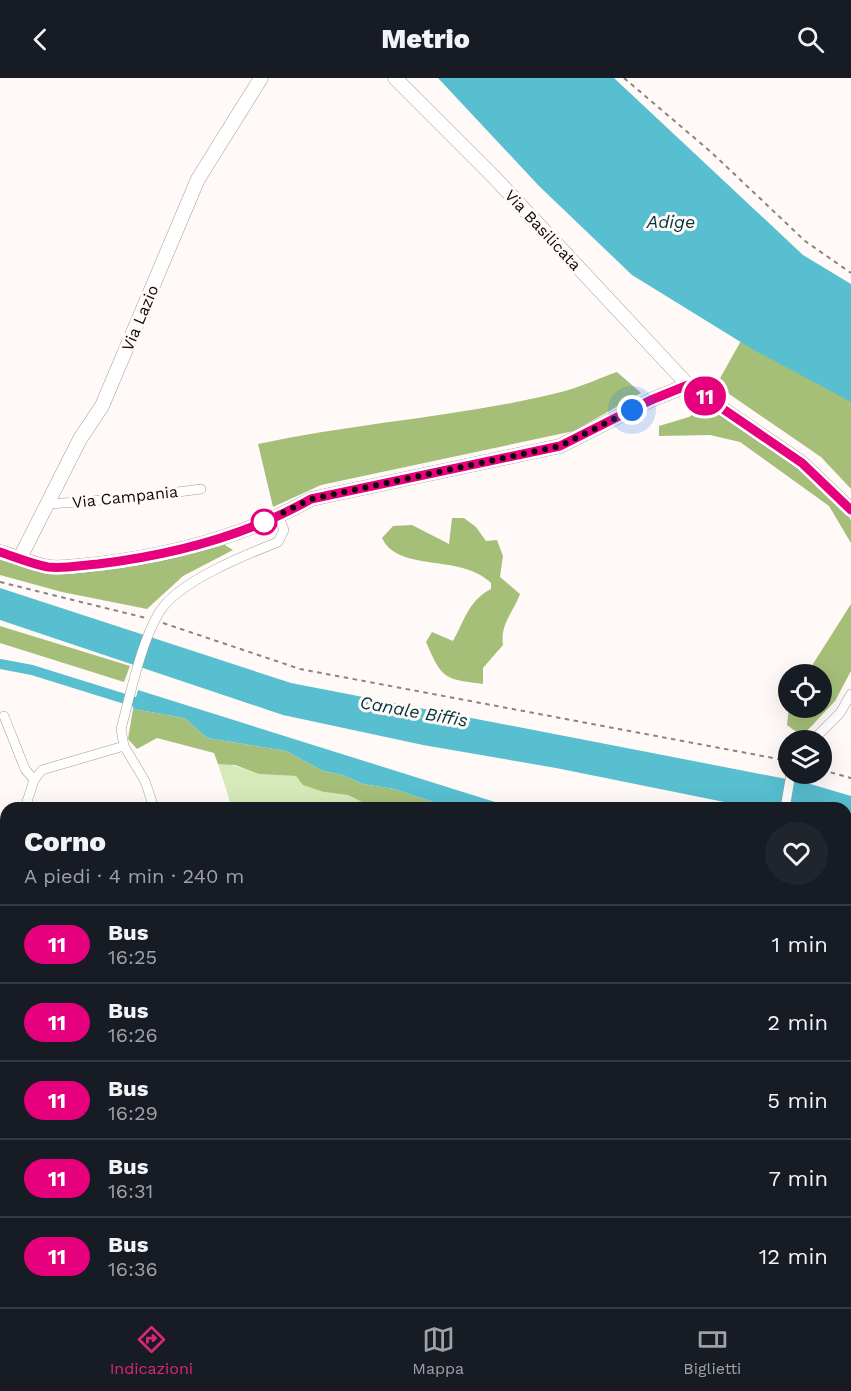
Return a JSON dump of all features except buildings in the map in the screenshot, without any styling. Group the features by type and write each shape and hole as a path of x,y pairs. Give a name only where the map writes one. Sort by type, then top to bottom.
{"street":[{"name":"Via Lazio","path":"20,558 80,439 102,406 198,179 261,78"},
{"name":"Via Basilicata","path":"395,78 493,176 688,385 802,463 851,510"},
{"path":"0,552 49,567 133,560 215,540 279,517 311,499 560,446 651,400 688,385"},
{"name":"Via Campania","path":"49,504 131,498 201,489"},
{"path":"152,802 145,781 124,746 121,729 150,631 169,600 178,593 230,562 278,542 284,530 279,517"},
{"path":"823,730 840,713 851,694"},
{"path":"4,716 25,769 34,780"},
{"path":"27,802 34,780 42,770 124,746"},
{"path":"786,802 789,784"}],"path":[{"path":"624,78 711,152 805,241 851,273"},
{"path":"0,582 42,595 155,620 300,669 778,759"},
{"path":"832,773 851,778"}],"green space":[{"path":"742,339 851,391 851,489 821,457 719,387 719,380"},
{"path":"617,372 641,393 574,431 321,485 273,507 258,444 527,400 572,389"},
{"path":"708,403 824,485 851,520 851,543 829,506 740,442 710,435 659,436 659,426 689,417"},
{"path":"452,518 464,518 476,527 486,541 497,540 503,556 500,577 520,594 503,631 503,645 483,668 483,684 460,681 446,675 436,663 426,642 432,632 453,641 472,605 491,589 491,583 464,568 402,556 390,549 382,538 393,526 412,525 449,544"},
{"path":"220,542 233,550 183,576 147,609 62,592 0,575 0,558 49,571"},
{"path":"851,604 851,671 832,704 832,664 813,664"},
{"path":"0,626 130,666 124,682 0,643"},
{"path":"133,709 179,717 186,719 207,738 286,751 323,771 343,775 363,784 394,789 433,802 362,802 348,795 324,792 303,785 296,776 259,774 235,765 218,764 214,753 157,738 137,749 128,739"},
{"path":"788,718 819,718 808,730 794,730 787,725"},
{"path":"226,763 259,774 296,776 324,792 348,795 362,802 230,802 218,764"}],"water":[{"name":"Adige","path":"438,78 614,78 803,255 851,284 851,402 752,349 632,275 539,186"},
{"name":"Canale Biffis","path":"0,588 291,683 778,777 778,784 810,784 851,796 851,802 724,802 556,768 423,745 283,715 0,620"},
{"path":"138,690 495,802 433,802 394,789 363,784 343,775 323,771 286,751 207,738 186,719 133,709"}],"waterway":[{"path":"0,664 32,670 138,703"}],"bus line":[{"name":"11","path":"0,552 49,567 133,560 215,540 279,517 311,499 560,446 651,400 688,385 802,463 851,510"}],"route":[{"path":"264,522 279,517 311,499 560,446 632,410"}]}
